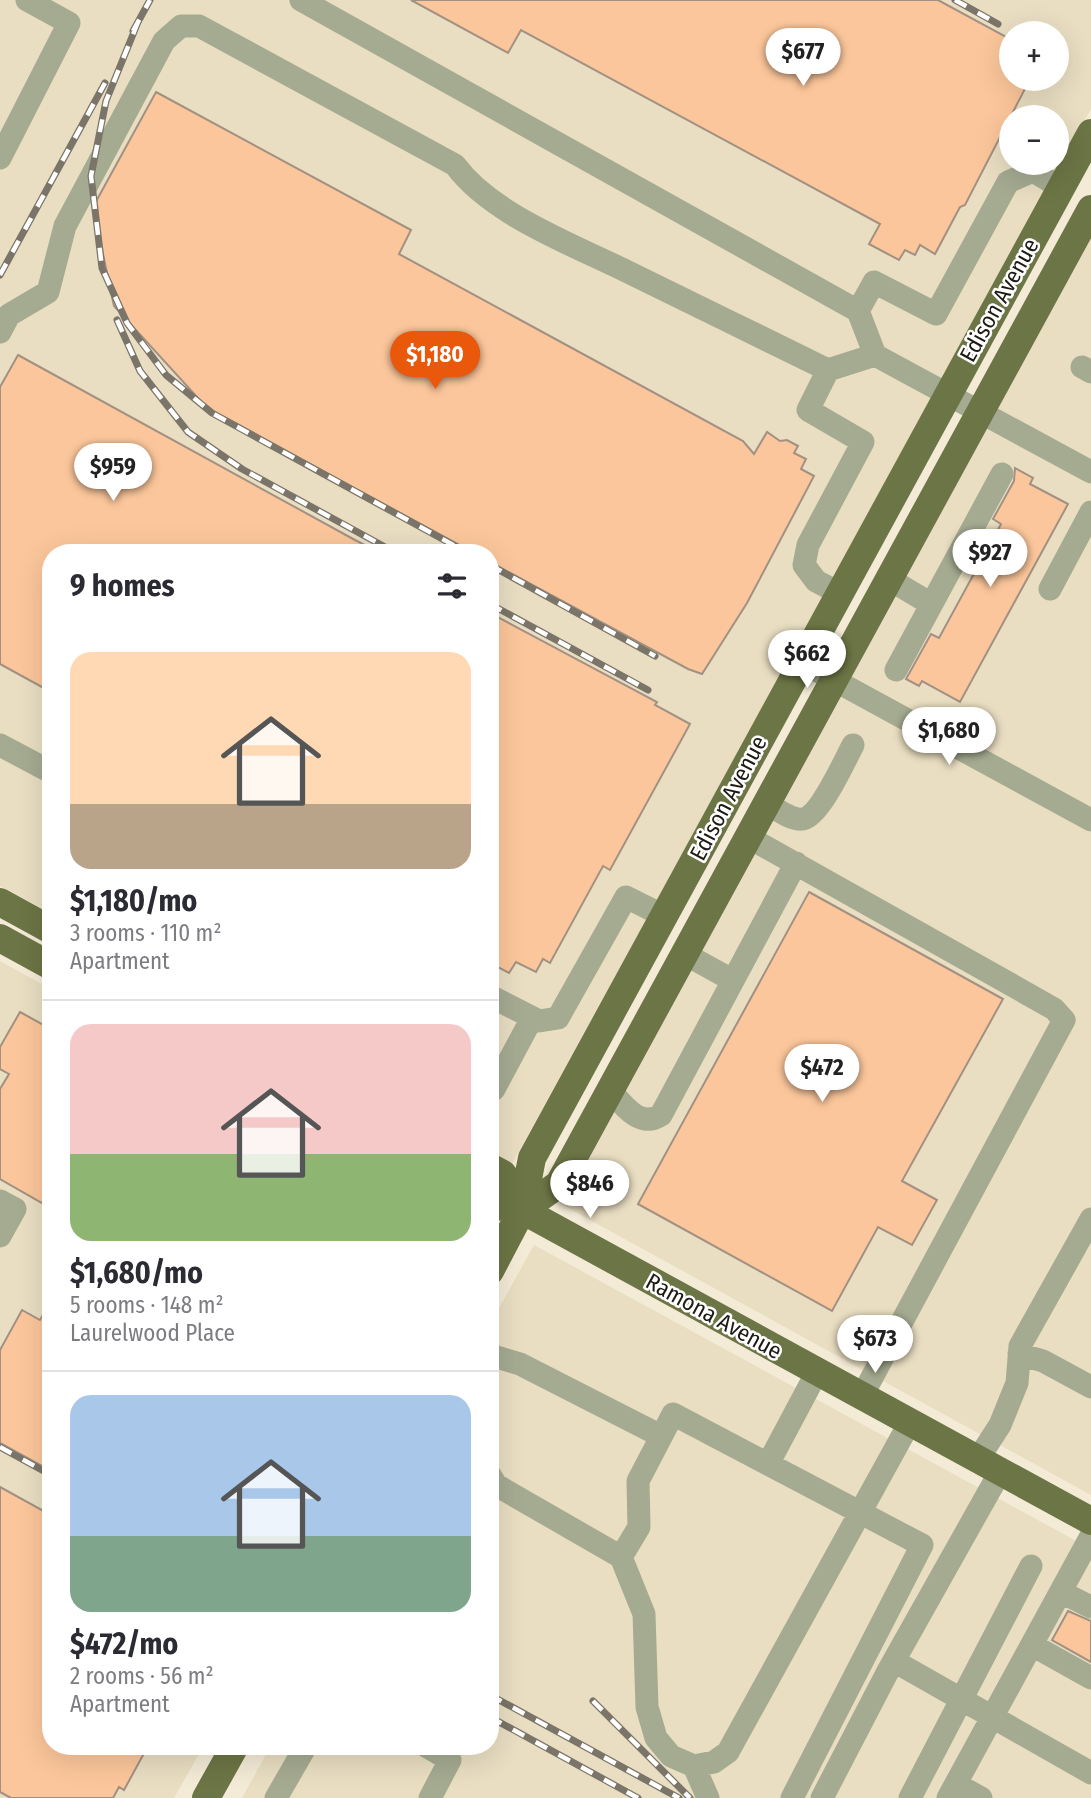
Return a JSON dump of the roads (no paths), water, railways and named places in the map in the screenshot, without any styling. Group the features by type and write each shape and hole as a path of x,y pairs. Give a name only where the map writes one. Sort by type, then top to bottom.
{"main road":[{"name":"Edison Avenue","path":"499,1254 522,1210 532,1158 1091,133"},
{"name":"Edison Avenue","path":"522,1210 559,1184 1091,209"},
{"path":"685,954 679,937 681,927 718,857 712,828"},
{"path":"0,902 42,925"},
{"path":"0,938 42,961"},
{"path":"499,1172 503,1174 522,1210"},
{"name":"Ramona Avenue","path":"499,1206 522,1210 1091,1521"},
{"path":"207,1798 230,1755"}],"street":[{"path":"0,158 69,23 27,0"},
{"path":"301,0 858,311 875,355 1091,472"},
{"path":"0,332 9,315 48,292 65,226 164,41 181,26 199,26 455,165 470,185 521,217 828,370 875,355"},
{"path":"858,311 874,282 936,314 1008,182 1033,171 1061,188"},
{"path":"828,370 808,410 863,442 808,545 804,565 816,581 839,593"},
{"path":"896,670 1002,474"},
{"path":"1049,589 1091,512"},
{"path":"888,579 931,604"},
{"path":"801,662 1088,819"},
{"path":"0,745 42,767"},
{"path":"766,803 795,818 803,819 825,796 853,745"},
{"path":"748,837 1054,1009 1064,1020 862,1396"},
{"path":"610,1090 639,1118 654,1119 661,1115 796,863"},
{"path":"499,1000 539,1021 558,1018 626,897 664,916"},
{"path":"685,954 732,980"},
{"path":"499,1080 532,1017"},
{"path":"0,1200 15,1209 0,1236"},
{"path":"822,1798 894,1661 989,1465 1000,1426 1017,1384 1020,1346 1091,1219"},
{"path":"1019,1354 1043,1361 1091,1387"},
{"path":"499,1358 520,1364 661,1436"},
{"path":"768,1464 817,1372"},
{"path":"621,1557 639,1527 638,1481 673,1414 922,1545 865,1650 860,1669 792,1798"},
{"path":"499,1487 621,1557 643,1614 647,1707 656,1738 671,1755 694,1766 714,1762 728,1752 910,1422"},
{"path":"981,1798 952,1791 1091,1536"},
{"path":"910,1798 1031,1566"},
{"path":"1060,1592 1091,1607"},
{"path":"1031,1645 1091,1678"},
{"path":"894,1661 1091,1773"},
{"path":"276,1798 301,1755"},
{"path":"430,1798 450,1760 441,1755"},
{"path":"694,1766 708,1798"}],"railway":[{"path":"133,31 150,0"},
{"path":"955,0 998,24"},
{"path":"138,22 106,101 91,176 102,268 127,323 166,375 212,413 452,544"},
{"path":"0,275 105,83"},
{"path":"117,320 140,371 188,432 242,469 380,544"},
{"path":"499,570 655,656"},
{"path":"499,609 648,690"},
{"path":"0,1447 42,1470"},
{"path":"499,1700 679,1798"},
{"path":"593,1701 690,1798"},
{"path":"499,1722 638,1798"}]}
